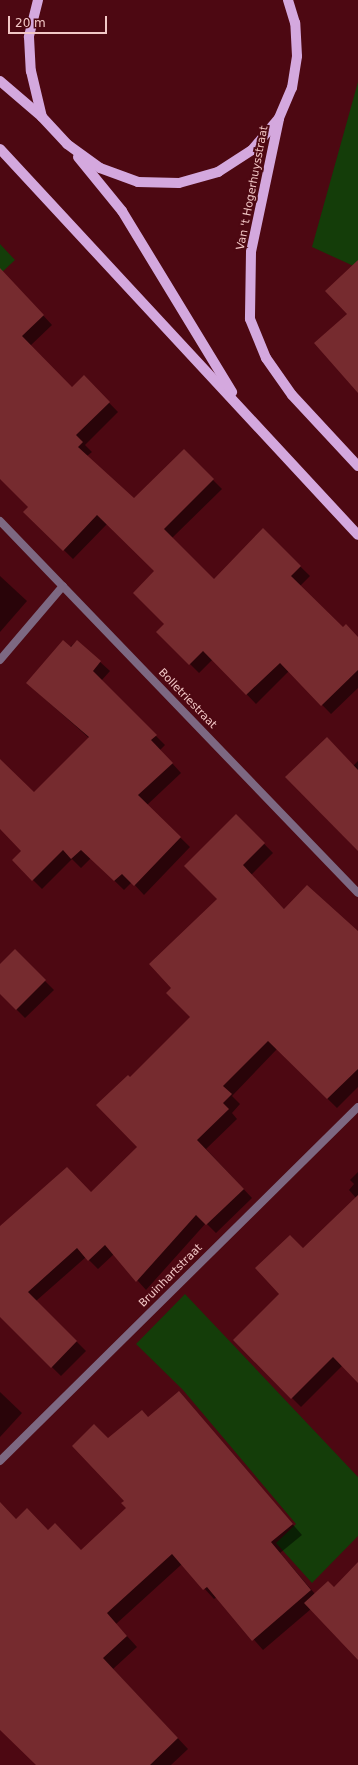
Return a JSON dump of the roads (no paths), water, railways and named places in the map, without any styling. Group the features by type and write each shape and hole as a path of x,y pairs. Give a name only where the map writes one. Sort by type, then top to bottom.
{"main road":[{"path":"38,0 29,37 31,72 42,117"},
{"path":"67,144 100,168 138,182 179,183 218,172 252,150 279,118 292,88 297,56 295,23 288,0"},
{"path":"0,81 42,117 67,144 122,211 241,408"},
{"name":"Van 't Hogerhuysstraat","path":"279,118 251,252 250,319 266,358 292,395 358,466"},
{"path":"0,149 358,535"}],"street":[{"name":"Bolletriestraat","path":"0,521 358,893"},
{"path":"0,660 63,586"},
{"name":"Bruinhartstraat","path":"0,1461 358,1107"}]}
